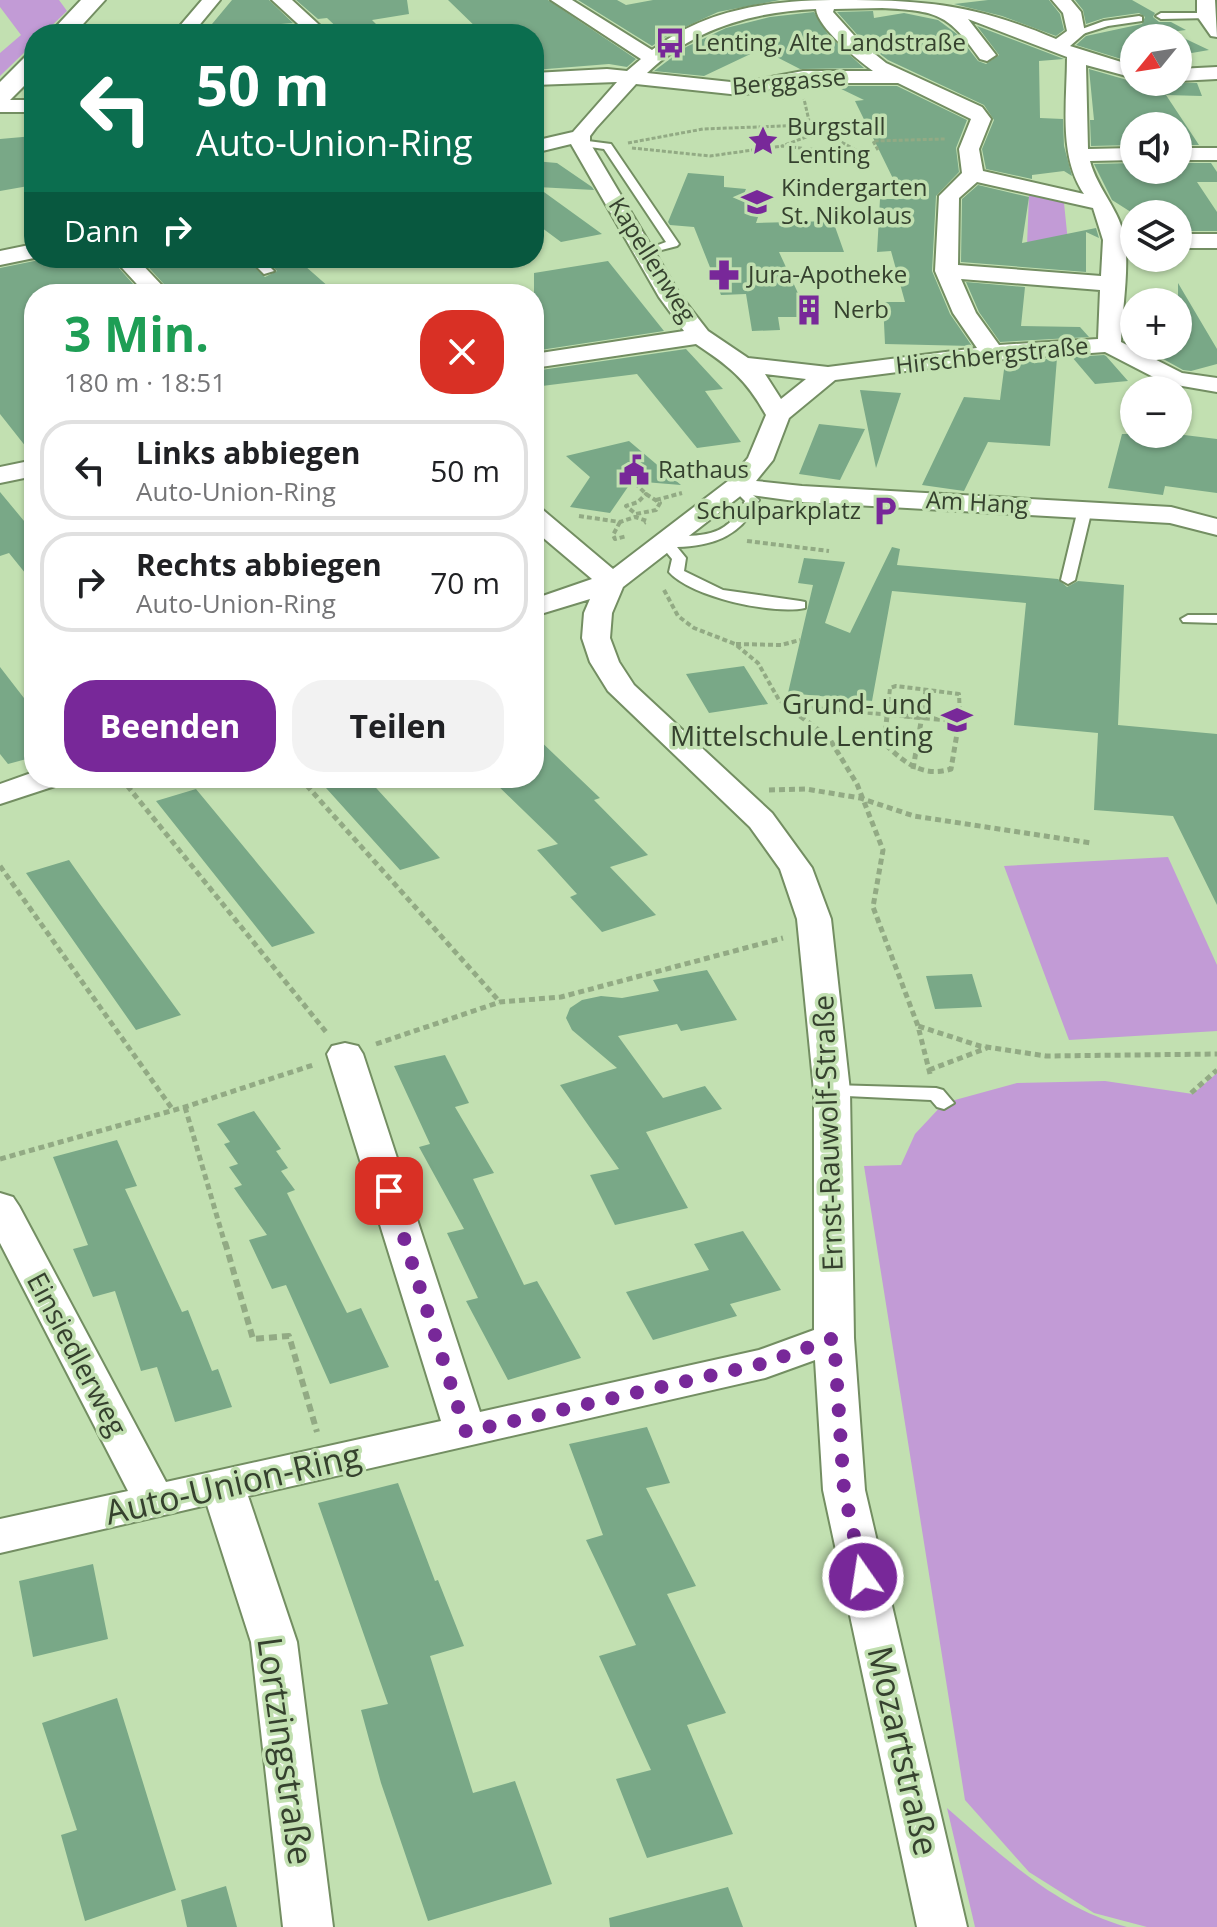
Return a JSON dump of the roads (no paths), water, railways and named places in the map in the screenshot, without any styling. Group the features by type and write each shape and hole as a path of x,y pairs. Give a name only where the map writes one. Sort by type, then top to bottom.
{"main road":[{"path":"71,24 94,0"},
{"path":"0,96 24,72"}],"street":[{"path":"191,24 211,0"},
{"path":"281,0 309,24"},
{"path":"560,0 650,57"},
{"path":"1061,0 1072,12 1076,33 1067,51"},
{"path":"544,145 580,139 588,123 650,57 685,35 739,13 822,2 904,1 944,6 1007,25 1067,51 1120,68"},
{"name":"Berggasse","path":"822,2 824,13 853,46 879,67 975,111 981,119 969,149 973,175"},
{"path":"944,6 968,28 987,55"},
{"path":"1206,8 1217,32"},
{"name":"Hirschbergstraße","path":"1067,51 1078,155 1084,178 1120,233"},
{"name":"Berggasse","path":"544,79 632,77 740,89 803,77 899,77"},
{"path":"1192,77 1214,79"},
{"path":"0,106 24,106"},
{"name":"Kapellenweg","path":"580,139 670,297 700,336 742,364 760,383 778,415"},
{"path":"1078,155 1120,154"},
{"path":"1192,154 1217,154"},
{"path":"992,353 958,305 946,271 949,196 973,175 1102,204"},
{"path":"1192,241 1217,241"},
{"path":"0,258 24,253"},
{"name":"Hirschbergstraße","path":"742,364 828,374 992,353 1109,345 1112,284 1120,255"},
{"path":"134,268 149,284"},
{"path":"946,271 1112,284"},
{"path":"544,359 700,336"},
{"path":"1109,345 1169,378 1203,386 1217,385"},
{"path":"544,605 612,582 737,486 760,460 778,415 828,374"},
{"path":"3,470 24,469"},
{"name":"Am Hang","path":"737,486 802,494 1171,515 1217,527"},
{"path":"544,524 612,582"},
{"path":"544,609 595,616 612,582"},
{"name":"Ernst-Rauwolf-Straße","path":"595,616 596,638 605,664 623,691 761,820 796,868 814,919 832,1091 834,1338"},
{"path":"0,795 24,786"},
{"path":"345,1054 466,1432"},
{"name":"Einsiedlerweg","path":"0,1206 155,1502"},
{"name":"Auto-Union-Ring","path":"0,1536 765,1363 834,1338"},
{"name":"Mozartstraße","path":"834,1338 844,1490 942,1927"},
{"name":"Lortzingstraße","path":"223,1487 274,1642 308,1927"}],"lane":[{"path":"1161,16 1206,8"},
{"path":"1076,33 1107,23 1139,19"},
{"path":"580,139 607,146 673,244 646,253"},
{"path":"265,268 268,271"},
{"path":"1068,580 1085,509"},
{"path":"665,542 679,558 676,572 684,580 727,597 800,605"},
{"path":"1188,619 1217,619"},
{"path":"832,1091 940,1098"}],"place":[{"name":"Lenting, Alte Landstraße","path":"670,43"},
{"name":"Burgstall Lenting","path":"763,141"},
{"name":"Kindergarten St. Nikolaus","path":"757,202"},
{"name":"Jura-Apotheke","path":"724,275"},
{"name":"Nerb","path":"809,310"},
{"name":"Rathaus","path":"634,470"},
{"name":"Schulparkplatz","path":"885,511"},
{"name":"Grund- und Mittelschule Lenting","path":"957,720"}]}
